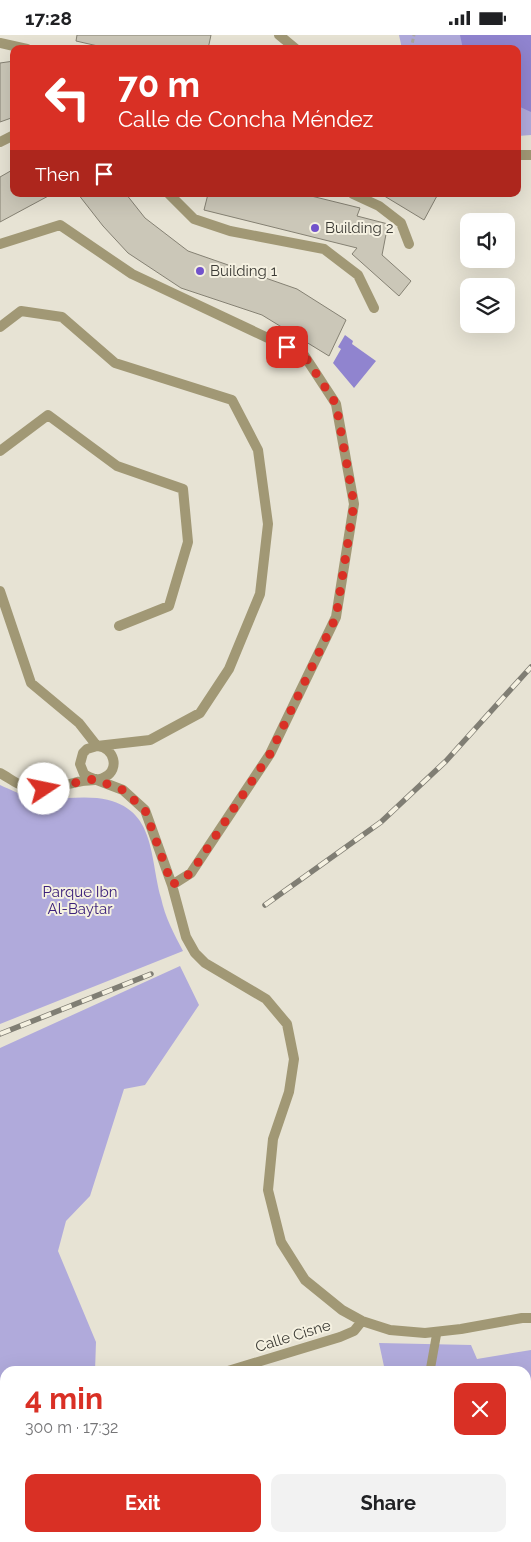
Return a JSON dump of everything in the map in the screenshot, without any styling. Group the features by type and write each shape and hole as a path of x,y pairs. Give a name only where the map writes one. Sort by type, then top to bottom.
{"street":[{"path":"279,35 291,45"},
{"path":"172,197 194,219 230,231 324,249 358,275 374,308"},
{"path":"360,197 379,206 401,223 409,245"},
{"path":"0,244 60,225 132,274 304,355 336,404 354,504 336,617 270,754 191,873 172,885"},
{"path":"0,327 21,311 62,317 115,363 232,400 258,450 268,524 260,594 229,669 200,713 150,740 97,746 87,749 80,763 84,774 123,790 145,810 172,885 186,937 195,953 205,963 266,999 287,1024 294,1059 289,1093 273,1139 268,1191 281,1242 305,1280 328,1300 362,1321 390,1330 425,1333 522,1318 531,1319"},
{"path":"0,451 48,415 117,466 182,489 188,542 169,606 119,626"},
{"path":"0,591 32,683 79,723 97,746 108,749 114,764 105,777 44,789 24,786 0,773"},
{"name":"Calle Cisne","path":"244,1366 340,1337 354,1331 362,1321"}],"lane":[{"path":"431,1366 437,1332"}],"green space":[{"path":"399,35 531,35 531,135 521,136 521,45 401,45"},
{"name":"Parque Ibn Al-Baytar","path":"0,785 31,797 97,798 116,803 130,810 140,821 147,834 165,912 183,951 0,1024"},
{"path":"180,966 199,1005 145,1085 124,1089 90,1196 66,1221 58,1251 96,1342 95,1366 0,1366 0,1048"},
{"path":"379,1343 471,1345 477,1359 531,1350 531,1366 384,1366"}],"shaded area":[{"path":"460,35 531,35 531,112 521,107 521,45 462,45"},
{"path":"345,335 353,341 352,344 376,361 354,388 333,363 341,349 338,347"}],"building":[{"path":"77,35 211,35 209,45 94,45 76,41"},
{"path":"10,62 10,118 0,122 0,63"},
{"path":"10,171 10,197 46,197 0,222 0,177"},
{"name":"Building 1","path":"80,197 128,197 145,218 188,251 297,289 346,320 329,356 262,315 181,288 128,253 103,226"},
{"name":"Building 2","path":"207,197 315,197 360,208 357,216 388,224 382,255 411,281 399,296 352,254 357,248 204,210"},
{"name":"Building 2","path":"386,197 436,197 424,220"}],"railway":[{"path":"265,905 381,822 446,761 531,667"},
{"path":"0,1034 151,974"}],"place":[{"name":"Building 2","path":"315,228"},
{"name":"Building 1","path":"200,271"}],"route":[{"path":"44,789 94,779 123,790 145,810 172,885 191,873 270,754 336,617 354,504 336,404 304,355 287,347"}]}
